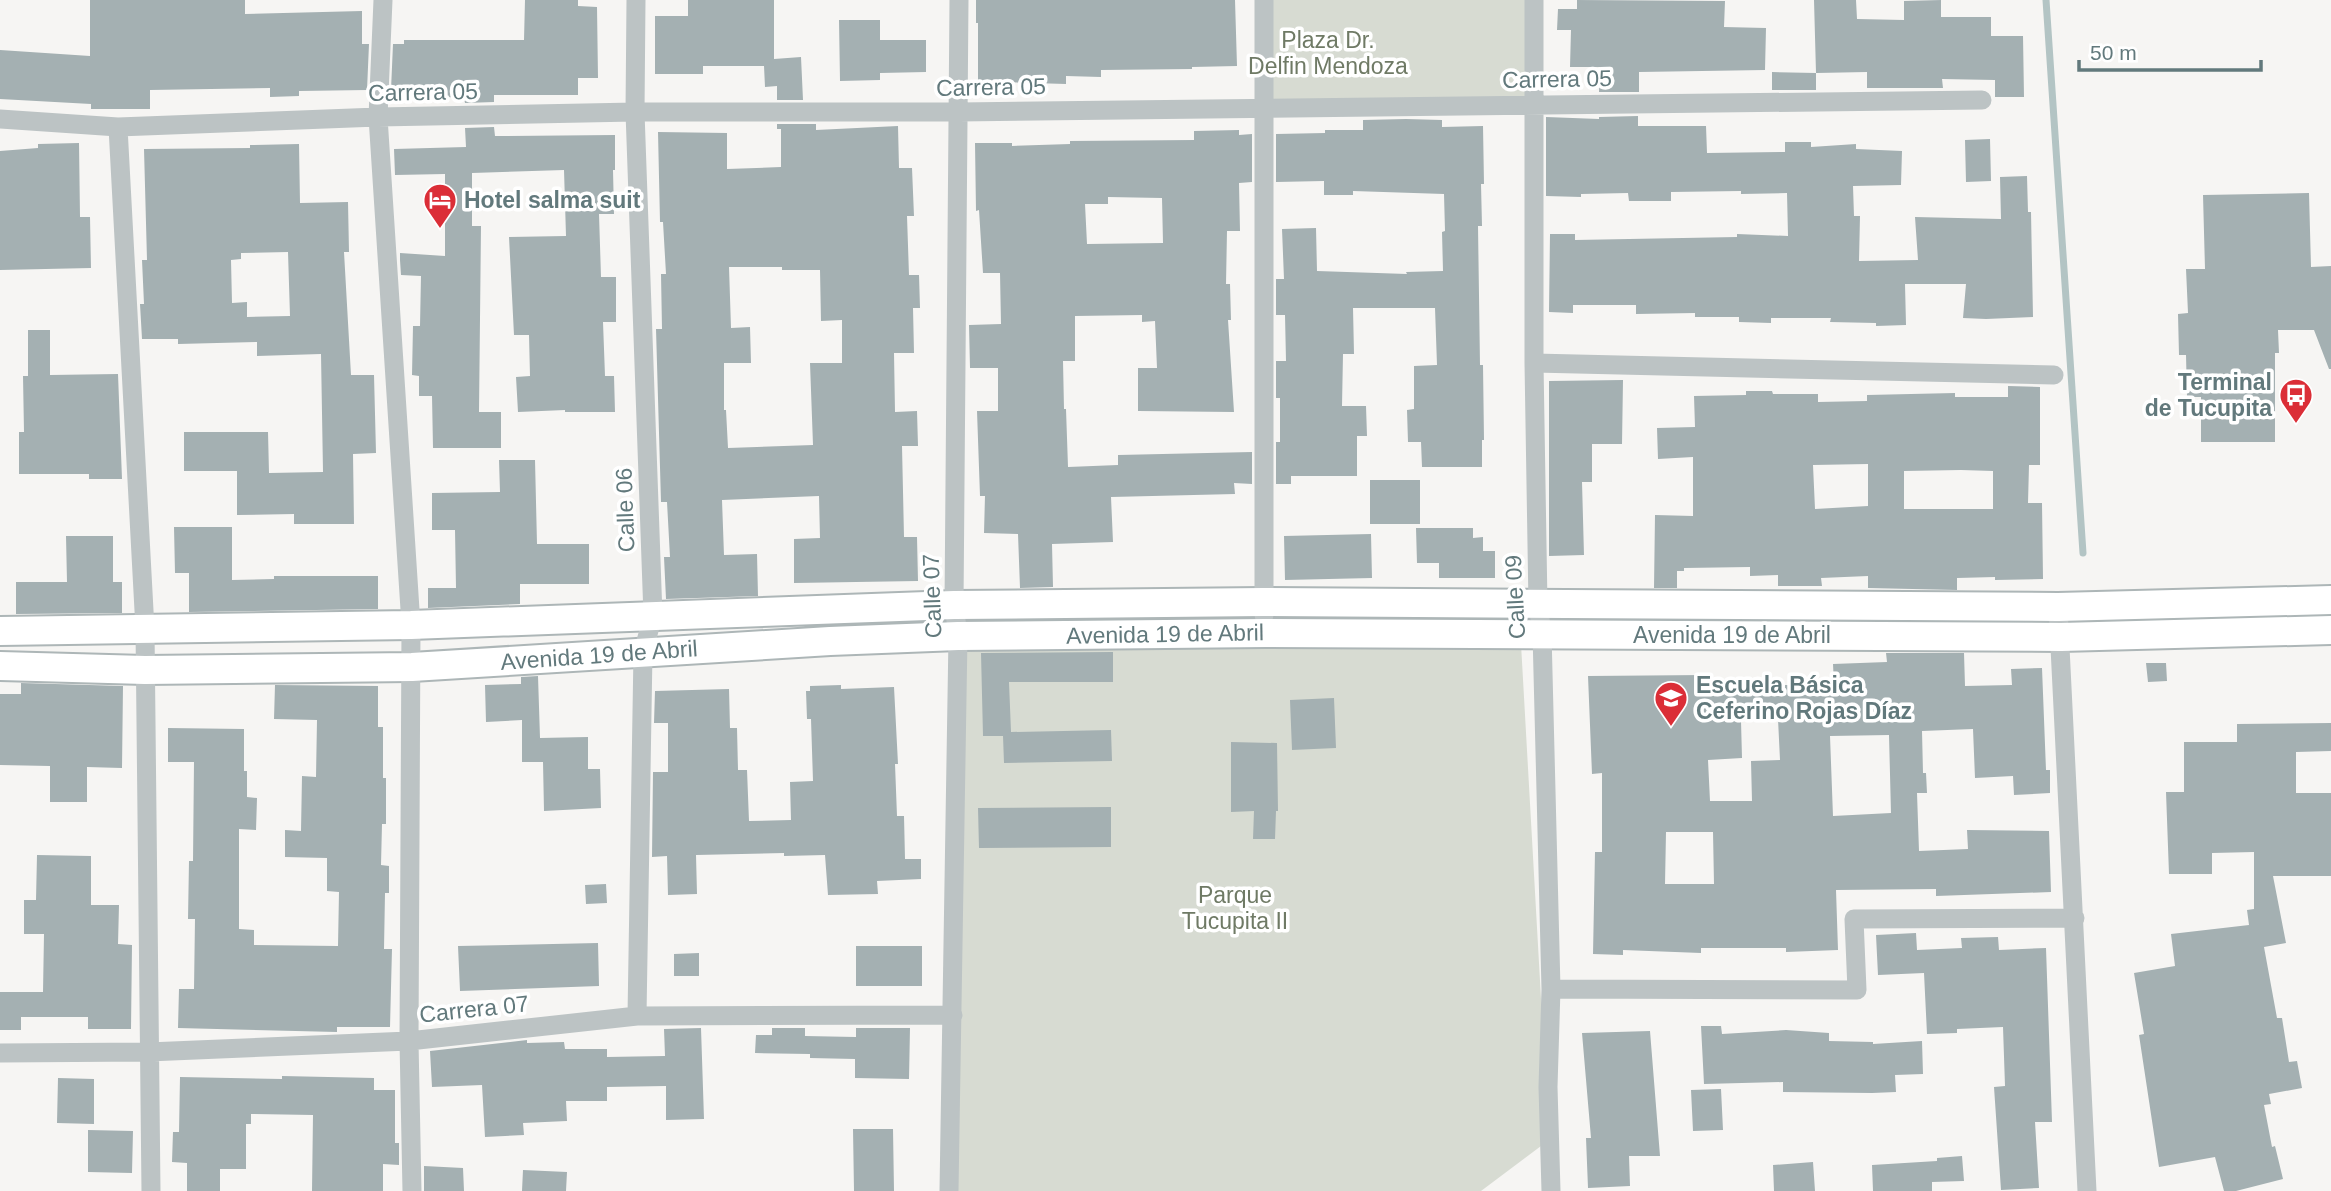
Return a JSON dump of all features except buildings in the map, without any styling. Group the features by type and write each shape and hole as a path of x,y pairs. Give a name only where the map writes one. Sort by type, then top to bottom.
{"street":[{"path":"383,0 378,117 411,625 408,1041 412,1191"},
{"name":"Calle 06","path":"636,0 635,112 653,616 643,653 637,1016"},
{"name":"Calle 07","path":"949,1191 958,636 954,605 960,0"},
{"path":"1264,0 1265,633"},
{"name":"Calle 09","path":"1535,0 1534,363 1538,605 1542,633 1551,989 1548,1087 1551,1191"},
{"name":"Carrera 05","path":"0,119 118,127 378,117 635,112 959,112 1982,100"},
{"path":"118,127 145,629 150,1191"},
{"path":"1534,363 2054,375"},
{"name":"Avenida 19 de Abril","path":"0,631 411,625 954,605 1263,602 2059,607 2331,600"},
{"path":"2059,607 2087,1191"},
{"name":"Avenida 19 de Abril","path":"0,666 145,670 412,667 830,641 958,636 1542,633 2061,637 2331,630"},
{"path":"1551,989 1857,990 1854,919 2075,918"},
{"name":"Carrera 07","path":"0,1054 148,1052 408,1041 637,1016 953,1015"}],"green space":[{"name":"Plaza Dr. Delfin Mendoza","path":"1264,0 1534,0 1536,104 1264,108"},
{"name":"Parque Tucupita II","path":"954,605 1521,644 1549,1140 1481,1191 950,1191"}],"waterway":[{"path":"2046,0 2083,553"}],"place":[{"name":"Hotel salma suit","path":"440,230"},
{"name":"Terminal de Tucupita","path":"2296,425"},
{"name":"Escuela Básica Ceferino Rojas Díaz","path":"1671,728"}]}
